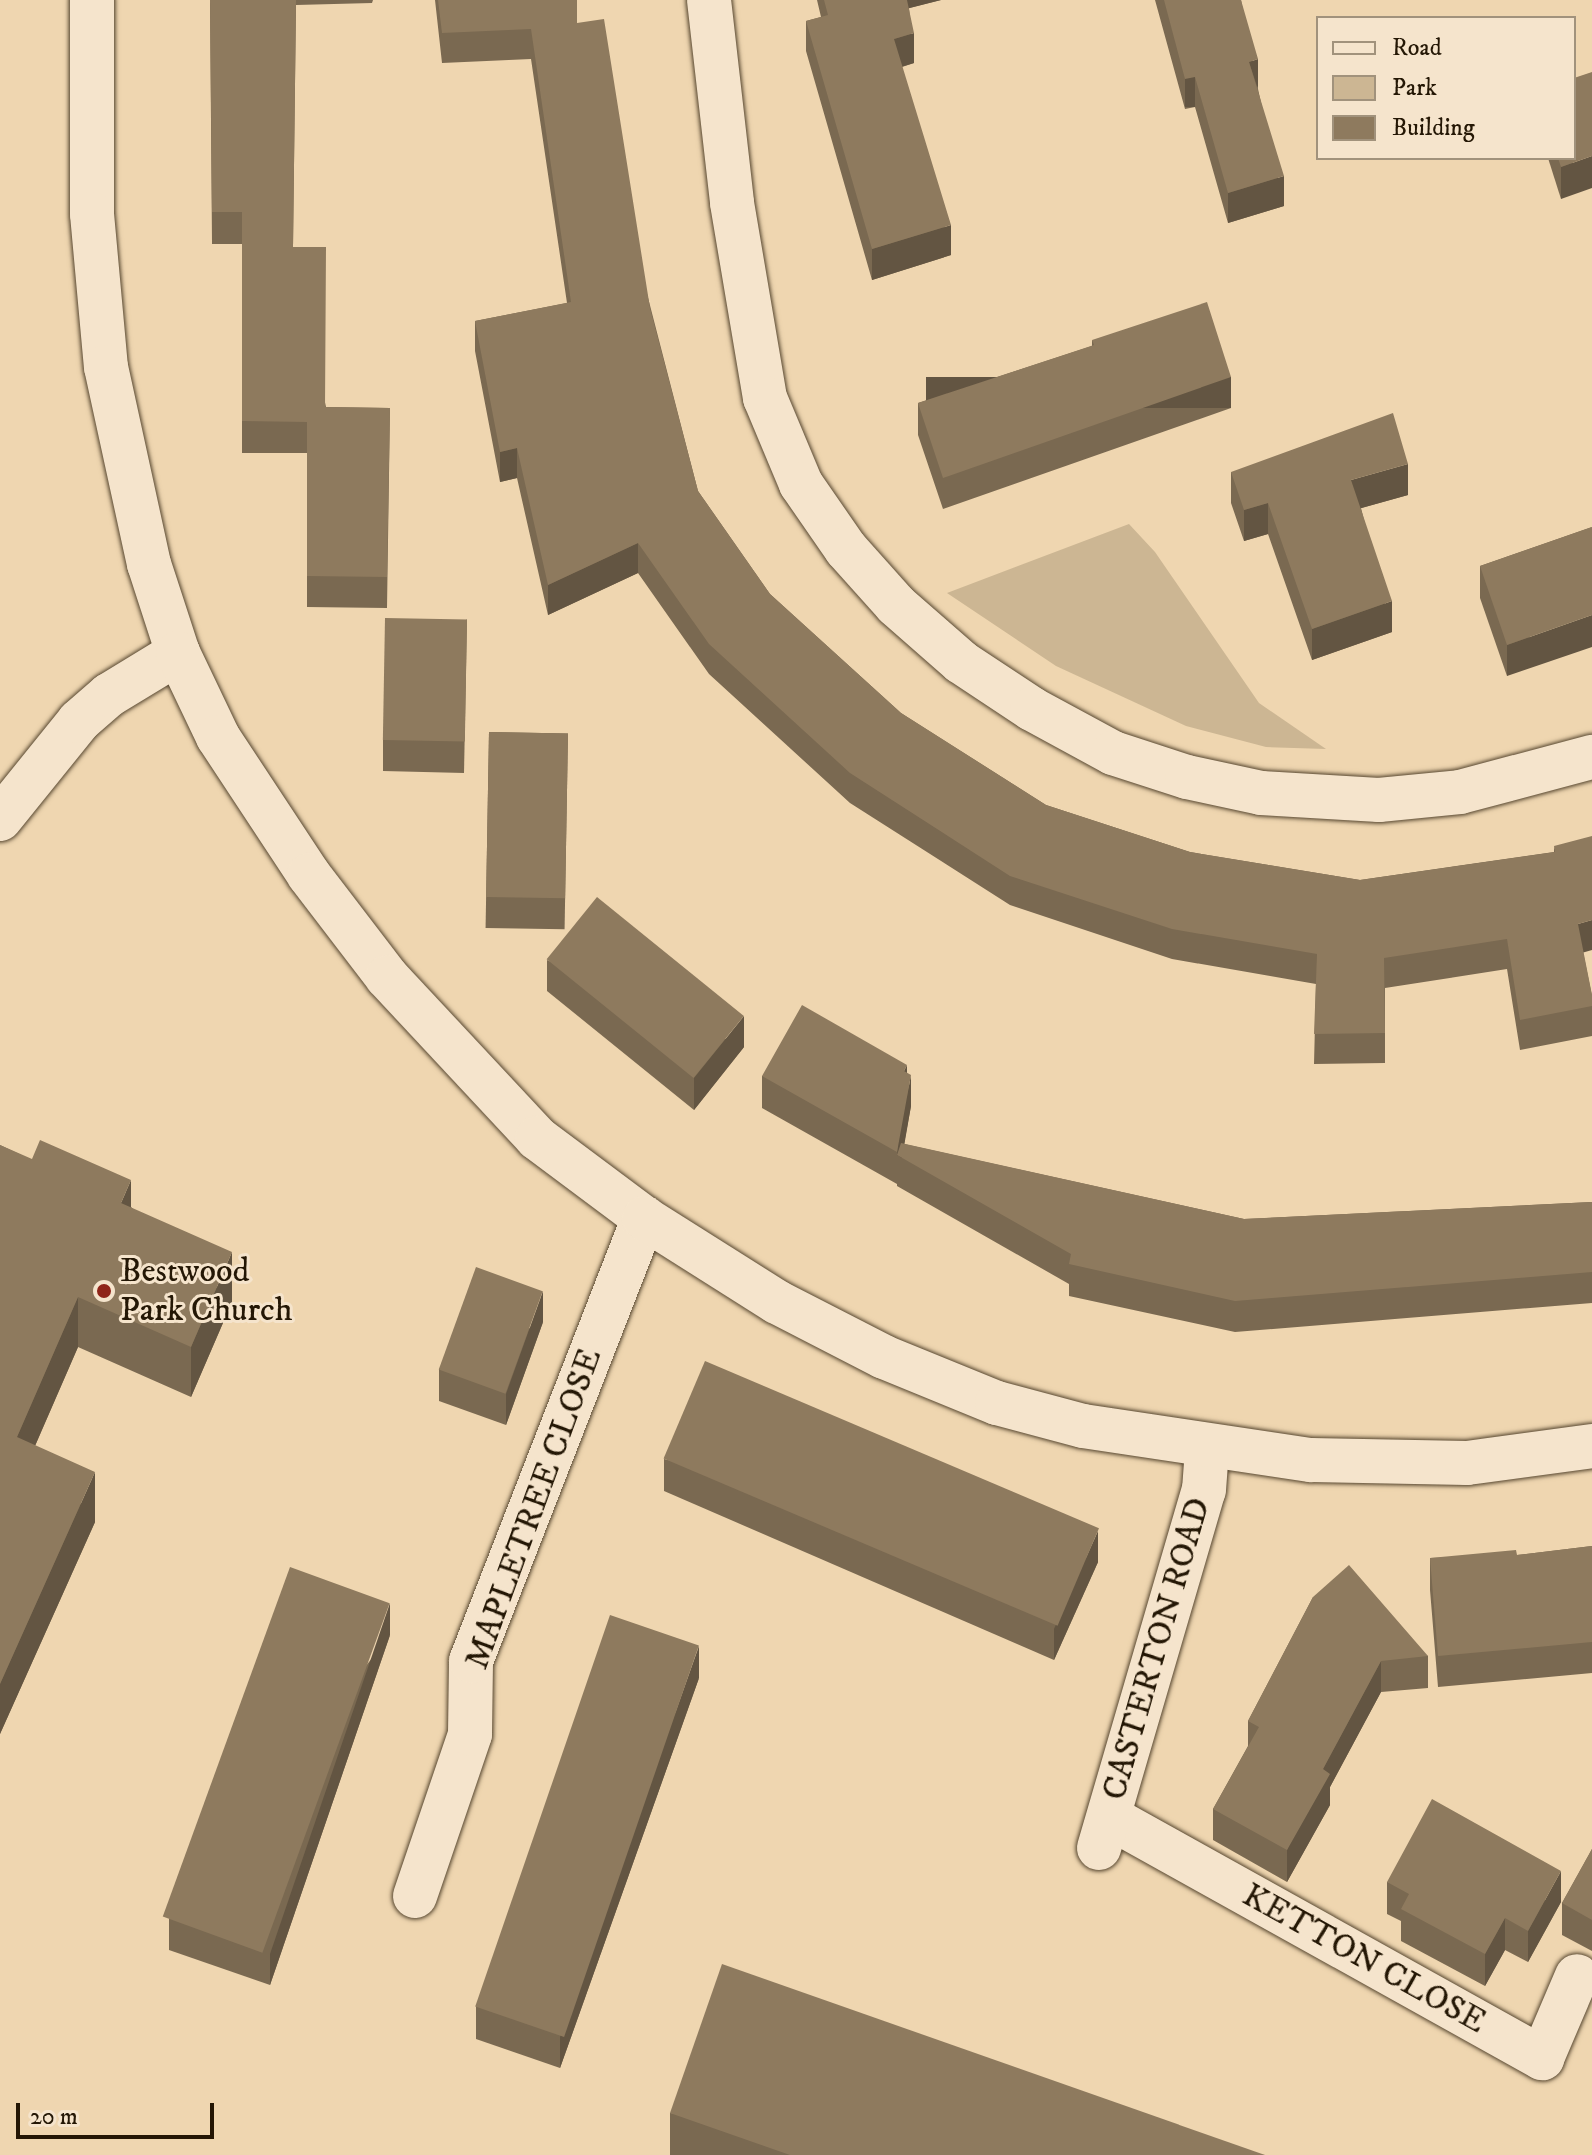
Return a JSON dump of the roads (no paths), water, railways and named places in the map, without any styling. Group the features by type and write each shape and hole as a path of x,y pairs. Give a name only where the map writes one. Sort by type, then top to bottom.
{"street":[{"path":"92,0 92,214 106,367 149,564 178,653 218,737 263,811 387,977 537,1138 644,1218 777,1302 940,1380 997,1403 1083,1426 1207,1449 1311,1460 1467,1463 1592,1446"},
{"path":"709,0 732,203 765,398 801,484 846,549 896,605 961,662 1032,709 1113,753 1187,777 1261,793 1379,800 1460,792 1592,757"},
{"path":"0,819 79,721 109,695 178,653"},
{"name":"MAPLETREE CLOSE","path":"415,1896 470,1734 471,1661 644,1218"},
{"name":"CASTERTON ROAD","path":"1104,1832 1204,1490 1207,1449"},
{"name":"KETTON CLOSE","path":"1104,1832 1542,2058 1577,1976"}],"place":[{"name":"Bestwood Park Church","path":"104,1291"}]}
